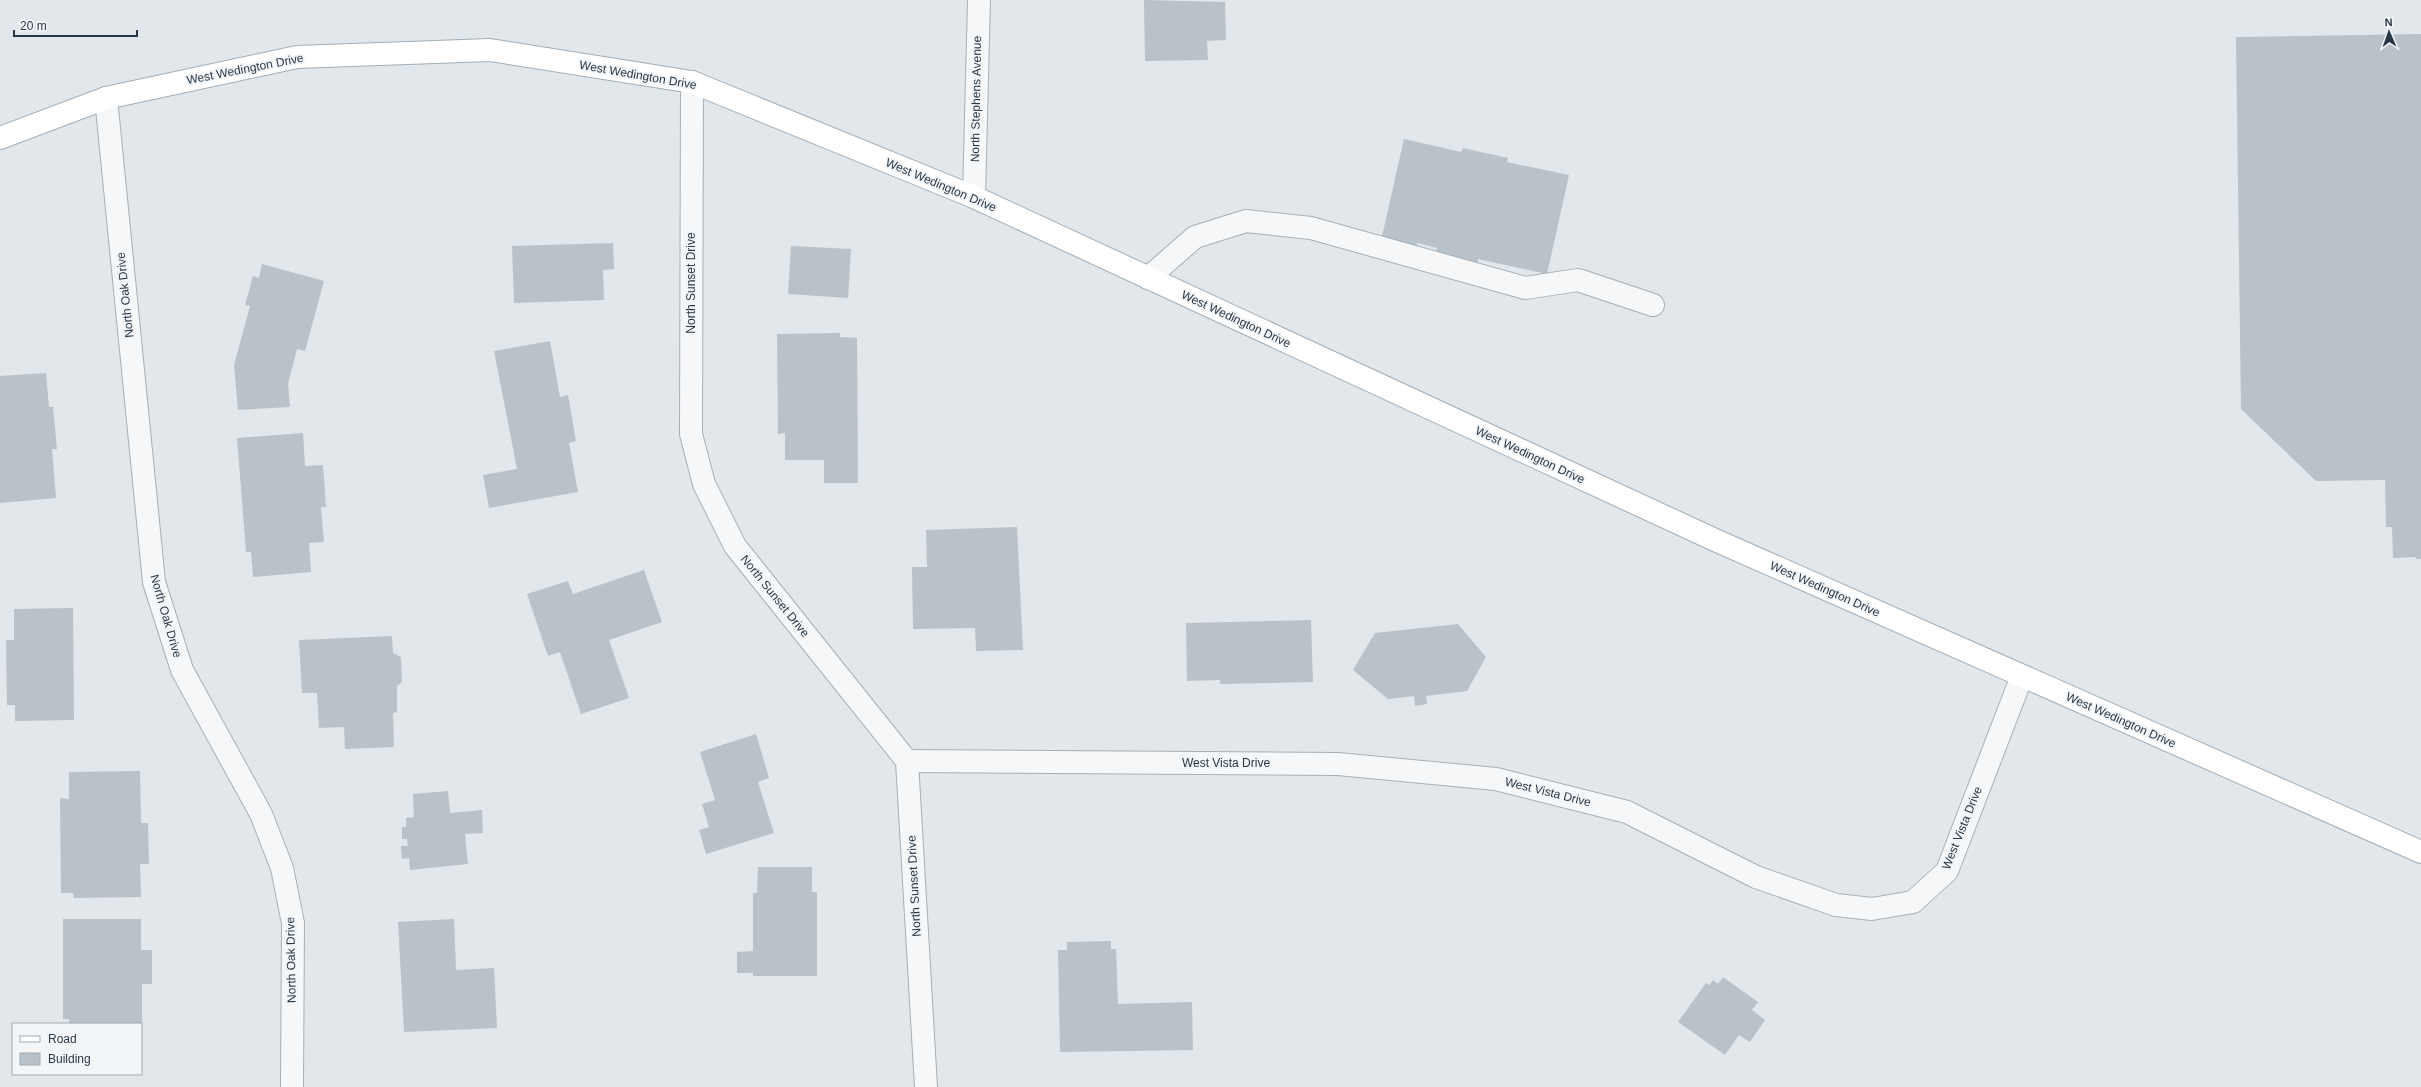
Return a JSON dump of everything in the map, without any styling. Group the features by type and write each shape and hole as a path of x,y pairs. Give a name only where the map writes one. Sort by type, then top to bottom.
{"main road":[{"name":"West Wedington Drive","path":"0,138 106,98 297,57 490,50 692,82 974,197 1715,540 2421,852"}],"street":[{"name":"North Stephens Avenue","path":"974,197 979,0"},
{"name":"North Sunset Drive","path":"692,82 691,434 704,484 735,546 907,761 926,1087"},
{"name":"North Oak Drive","path":"106,98 154,582 182,670 261,814 282,868 293,923 292,1087"},
{"path":"1148,278 1195,237 1246,220 1311,228 1525,288 1578,280 1653,305"},
{"name":"West Vista Drive","path":"907,761 1338,764 1496,779 1627,812 1756,877 1836,904 1872,909 1913,902 1946,871 2022,676"}],"building":[{"path":"1144,0 1225,2 1226,40 1207,41 1208,60 1145,61"},
{"path":"2421,34 2421,559 2416,559 2416,557 2393,558 2392,527 2386,527 2385,480 2316,481 2241,409 2236,37"},
{"path":"1404,139 1461,152 1463,148 1508,158 1507,162 1569,175 1547,274 1478,259 1478,264 1436,255 1437,248 1417,243 1416,249 1381,241"},
{"path":"613,243 614,269 603,270 604,300 514,303 512,246"},
{"path":"791,246 851,249 848,298 788,294"},
{"path":"262,264 324,281 305,351 297,349 288,384 290,407 238,410 234,365 250,306 245,305 253,276 259,278"},
{"path":"840,333 840,337 857,338 858,483 824,483 824,460 785,460 785,433 778,434 777,334"},
{"path":"550,341 560,397 568,395 576,441 569,443 578,492 489,508 483,475 517,469 494,351"},
{"path":"46,373 49,407 53,407 57,449 52,449 56,498 0,503 0,376"},
{"path":"303,433 305,466 323,465 326,507 321,507 324,542 309,543 311,572 253,577 251,552 246,552 237,438"},
{"path":"1017,527 1023,650 976,651 975,628 913,629 912,567 927,567 926,530"},
{"path":"644,570 662,622 609,640 629,698 581,714 560,652 548,656 527,594 568,581 573,594"},
{"path":"73,608 74,720 15,721 15,705 7,705 6,640 14,640 14,609"},
{"path":"1311,620 1313,682 1220,684 1220,680 1187,681 1186,623"},
{"path":"1458,624 1486,657 1467,691 1426,696 1427,704 1415,706 1414,696 1388,699 1353,670 1375,633"},
{"path":"392,636 393,653 401,657 402,682 397,686 397,712 393,713 394,747 345,749 344,727 319,728 317,693 302,693 299,640"},
{"path":"756,734 769,778 758,782 774,833 706,854 699,830 709,827 702,804 715,800 700,752"},
{"path":"140,771 141,823 148,823 149,864 140,864 141,897 74,898 73,893 61,893 60,798 69,799 69,772"},
{"path":"448,791 450,813 482,810 483,833 465,834 468,864 410,870 409,858 402,859 401,846 408,846 407,839 402,839 402,827 406,827 406,818 414,817 413,794"},
{"path":"758,867 812,867 812,892 817,892 817,976 753,976 753,973 737,973 737,952 753,951 753,893 757,893"},
{"path":"63,919 141,919 141,950 152,950 152,984 142,984 142,1023 69,1023 69,1019 63,1019"},
{"path":"454,919 456,970 494,968 497,1028 404,1032 398,922"},
{"path":"1111,941 1111,949 1116,949 1118,1004 1192,1002 1193,1050 1060,1052 1058,950 1067,950 1067,942"},
{"path":"1723,977 1758,1002 1752,1010 1765,1020 1750,1042 1739,1035 1725,1055 1678,1022 1706,983 1709,985 1713,980 1718,984"}]}
